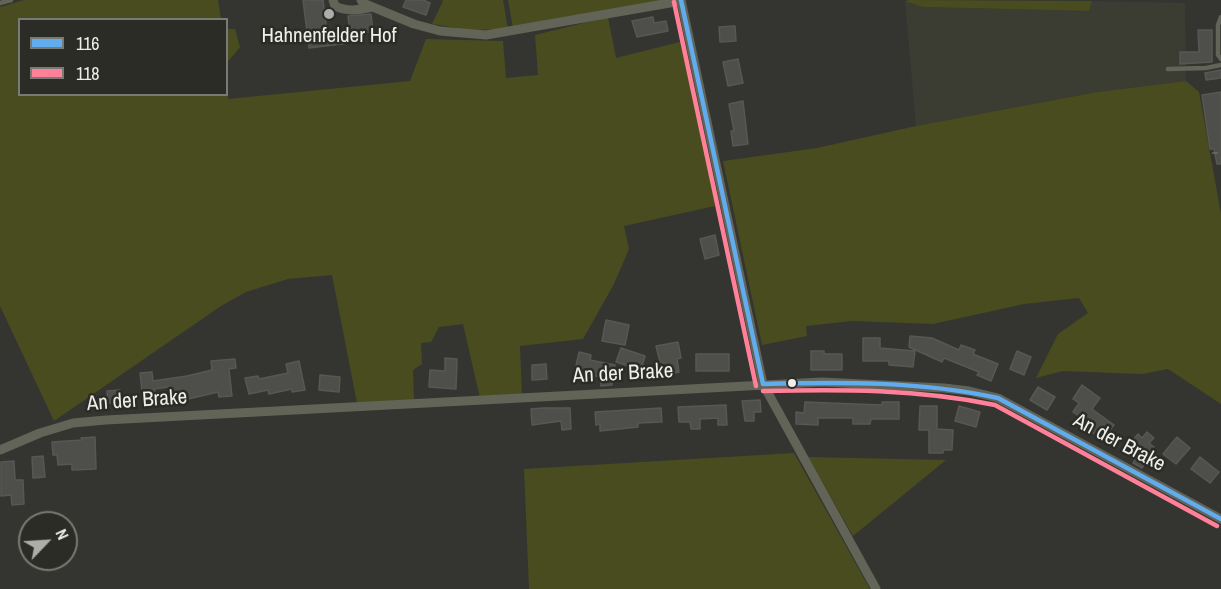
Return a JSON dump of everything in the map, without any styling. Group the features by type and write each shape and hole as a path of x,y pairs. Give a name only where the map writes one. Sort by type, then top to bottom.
{"street":[{"path":"333,0 335,6 342,10 357,11 372,7"},
{"path":"361,0 372,7 414,24 440,31 486,35 681,1 763,384 876,589"},
{"name":"An der Brake","path":"0,450 40,433 73,423 106,420 763,384 822,382 944,387 998,398 1221,519"}],"lane":[{"path":"0,3 11,0"},
{"path":"1221,17 1218,25 1218,55 1221,59"},
{"path":"1168,69 1206,68 1221,64"}],"path":[{"path":"1212,153 1221,153"}],"shaded area":[{"path":"905,1 924,7 1089,11 1092,1 1185,3 1186,81 1097,92 916,126"}],"green space":[{"path":"24,0 218,0 221,18 18,18 18,96 228,96 228,99 410,81 426,39 503,41 506,78 538,75 535,35 608,17 616,58 684,41 709,164 715,206 624,226 629,249 614,284 583,339 520,346 522,395 480,398 463,324 439,327 431,342 421,343 422,364 413,370 414,400 357,403 332,275 288,279 246,292 221,306 54,421 0,306 0,7"},
{"path":"441,0 503,0 508,29 470,30 432,24 443,1"},
{"path":"508,0 666,0 513,28"},
{"path":"905,1 1092,1 1089,11 923,7"},
{"path":"228,29 235,29 240,47 228,62"},
{"path":"1186,81 1199,92 1221,214 1221,404 1168,369 1142,374 1063,371 1036,378 1058,334 1088,313 1079,298 1024,304 933,324 852,321 806,326 807,336 762,345 723,161 817,148 916,126 1097,92"},
{"path":"794,453 870,589 529,589 524,469"},
{"path":"808,457 946,460 853,536"}],"building":[{"path":"303,0 323,0 327,32 348,30 350,43 309,48"},
{"path":"406,0 423,0 430,3 426,15 403,7"},
{"path":"371,14 373,32 350,33 348,16"},
{"path":"653,17 654,23 666,21 668,31 637,37 632,21"},
{"path":"735,26 736,41 720,42 719,27"},
{"path":"1198,30 1212,30 1212,62 1180,64 1180,52 1199,52"},
{"path":"738,59 743,83 728,86 723,62"},
{"path":"1221,70 1221,78 1206,80 1205,73"},
{"path":"1221,92 1221,164 1217,164 1214,149 1210,149 1202,95"},
{"path":"743,101 748,144 733,146 731,131 734,131 729,104"},
{"path":"715,235 719,255 705,259 700,239"},
{"path":"606,320 629,325 625,345 602,341"},
{"path":"910,336 932,338 959,350 961,345 975,350 973,354 998,364 991,381 977,375 979,372 944,358 942,362 909,347"},
{"path":"863,338 880,338 880,348 915,351 913,367 889,365 889,361 863,361"},
{"path":"678,342 681,358 677,359 679,372 666,375 656,346"},
{"path":"621,348 645,356 641,370 616,362"},
{"path":"811,351 842,354 842,370 811,370"},
{"path":"1017,351 1031,357 1024,375 1010,369"},
{"path":"579,352 591,355 590,360 615,365 612,385 601,386 600,377 587,374 586,378 574,375"},
{"path":"696,354 729,354 729,371 696,371"},
{"path":"445,358 457,359 456,389 429,387 430,370 445,371"},
{"path":"235,359 236,368 229,369 232,396 219,397 218,392 171,403 168,387 154,389 156,400 143,401 140,373 152,372 153,381 187,376 212,370 211,361"},
{"path":"299,361 305,390 292,392 292,389 269,394 268,390 249,394 245,378 258,376 259,379 288,373 286,364"},
{"path":"546,364 547,379 532,380 532,365"},
{"path":"320,375 340,377 339,392 319,390"},
{"path":"1082,385 1100,398 1092,409 1114,425 1110,430 1118,436 1111,446 1092,432 1095,427 1073,412 1079,403 1073,399"},
{"path":"1038,387 1055,397 1047,410 1030,400"},
{"path":"120,390 120,403 108,403 107,391"},
{"path":"760,400 761,412 754,412 754,421 745,421 742,401"},
{"path":"805,402 882,405 882,402 899,402 899,419 871,419 870,424 853,424 853,418 818,418 818,425 796,424 796,412 804,413"},
{"path":"726,405 727,425 718,425 718,418 700,419 700,429 691,429 690,422 679,422 678,407"},
{"path":"920,406 937,406 937,429 953,430 952,450 943,450 943,453 929,453 929,430 919,430"},
{"path":"959,406 980,412 976,427 955,421"},
{"path":"570,408 571,429 562,430 561,421 532,425 531,409"},
{"path":"661,408 662,422 638,423 638,427 600,431 600,424 596,425 595,412"},
{"path":"1147,432 1154,438 1149,443 1154,447 1142,468 1133,463 1137,455 1127,447 1138,434 1142,438"},
{"path":"95,437 96,469 72,470 72,464 58,465 57,455 53,455 52,442"},
{"path":"1177,437 1190,448 1176,464 1163,454"},
{"path":"43,456 45,477 33,478 32,457"},
{"path":"1200,457 1219,472 1210,483 1191,469"},
{"path":"14,461 15,480 23,480 24,504 12,505 11,495 1,496 1,462"}],"transit line":[{"name":"116","path":"681,0 763,384"},
{"name":"118","path":"674,2 756,386"},
{"name":"116","path":"763,384 852,383 910,386 969,392 998,398 1221,519"},
{"name":"118","path":"763,391 879,391 937,396 995,405 1217,526"}],"place":[{"name":"Hahnenfelder Hof","path":"329,14"}]}
